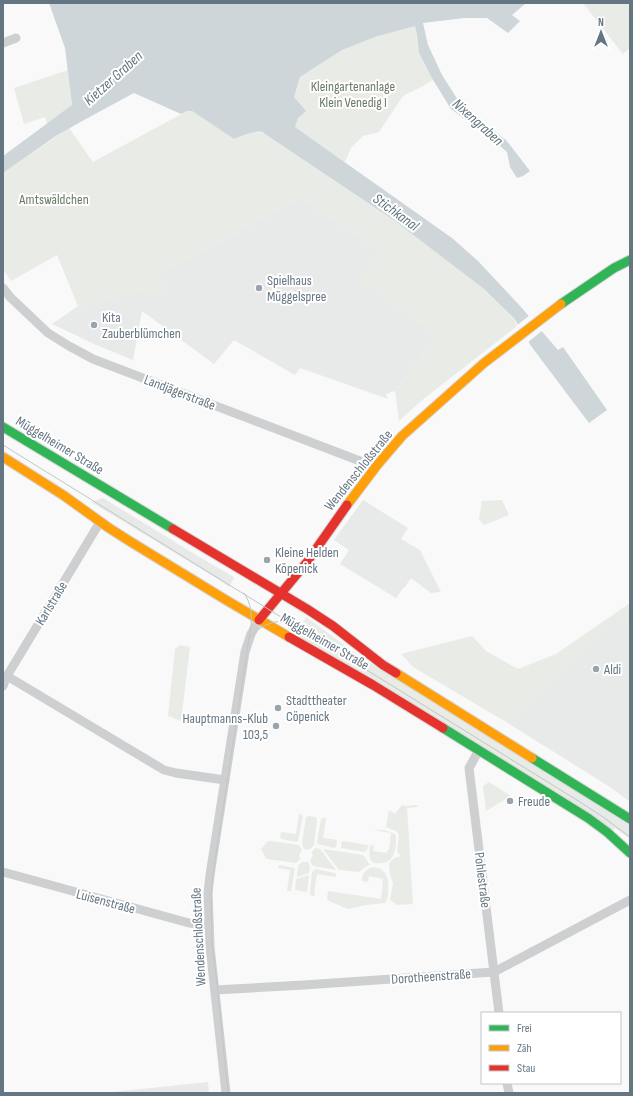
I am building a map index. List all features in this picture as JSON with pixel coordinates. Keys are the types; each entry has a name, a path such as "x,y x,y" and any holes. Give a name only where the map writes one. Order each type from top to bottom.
{"main road":[{"name":"Wendenschloßstraße","path":"259,620 294,578 363,481 391,448 420,420 484,364 530,327 609,272 630,260"},
{"name":"Müggelheimer Straße","path":"3,427 333,626 383,665 630,818"},
{"name":"Müggelheimer Straße","path":"3,457 63,495 100,522 220,597 366,681 588,818 607,832 630,853"}],"street":[{"path":"3,42 16,38"},
{"name":"Landjägerstraße","path":"3,288 6,300 48,333 93,359 360,461 373,471"},
{"name":"Karlstraße","path":"3,686 7,676 100,522"},
{"name":"Wendenschloßstraße","path":"226,1093 210,947 208,894 245,652 251,634 259,620"},
{"path":"7,676 164,770 225,780"},
{"name":"Pohlestraße","path":"479,750 469,768 499,1012"},
{"name":"Luisenstraße","path":"3,872 189,923 209,925"},
{"name":"Dorotheenstraße","path":"215,990 494,972 630,900"}],"shaded area":[{"name":"Spielhaus Müggelspree","path":"302,198 379,251 436,337 395,391 386,394 388,399 300,368 295,375 234,340 214,364 142,311 133,360 94,344 52,324 78,306 144,291 144,294 167,294 157,275"},
{"path":"103,498 232,576 234,578 229,587 91,502"},
{"path":"363,500 408,528 401,539 420,550 441,592 431,593 411,578 396,598 340,564 349,550 334,540"},
{"path":"616,615 630,628 630,802 610,787 506,722"},
{"path":"303,622 318,631 313,639 298,631"},
{"path":"574,790 630,826 630,839 615,828 612,831 568,800"},
{"path":"208,1082 209,1093 103,1093"}],"green space":[{"path":"583,3 630,3 630,48 623,54"},
{"name":"Kleingartenanlage Klein Venedig I","path":"415,26 419,53 433,80 403,96 379,132 363,136 351,148 345,162 295,127 298,118 299,103 294,97 300,77 342,50 375,37"},
{"path":"68,70 72,106 47,124 45,117 24,124 14,88"},
{"name":"Amtswäldchen","path":"187,111 192,111 234,139 255,132 268,136 395,221 484,289 514,318 517,326 421,401 399,421 395,391 436,337 359,280 379,251 302,198 158,275 167,294 163,297 144,295 144,292 78,306 57,255 11,281 3,269 3,173 69,128 93,162"},
{"path":"502,500 509,515 484,525 479,519 482,501"},
{"path":"630,603 630,628 616,616 506,722 413,667 401,654 472,636 486,651 518,669 556,654"},
{"path":"306,617 362,658 574,790 568,800 295,636 298,631 313,639 318,631 303,622"},
{"path":"180,645 190,647 181,721 168,716 175,649"},
{"path":"489,782 511,796 486,811 483,786"},
{"path":"402,805 417,805 418,807 407,808 413,904 396,905 390,900 393,883 389,864 394,858 401,856 397,852 399,835 396,831 386,827 389,810 395,814"},
{"path":"299,814 303,816 298,841 296,842 280,838 281,832 296,834"},
{"path":"306,817 316,817 317,819 314,845 309,850 304,849 302,843"},
{"path":"326,818 323,838 337,840 336,847 334,848 318,844 317,842 321,819"},
{"path":"374,830 391,832 396,835 395,848 392,858 387,862 376,863 371,861 370,845 374,846 373,851 387,853 387,850 389,850 391,833"},
{"path":"268,841 299,845 302,850 299,855 300,859 296,863 267,859 261,849"},
{"path":"342,841 368,845 367,850 364,852 341,848"},
{"path":"315,848 320,849 336,870 313,866 310,861 313,856 312,852"},
{"path":"323,849 363,855 370,865 359,872 339,870"},
{"path":"302,862 308,862 310,867 309,873 297,877 298,866"},
{"path":"279,865 295,868 291,891 287,891 290,870 278,868"},
{"path":"369,868 379,868 387,877 388,895 385,903 349,909 327,900 328,891 381,899 383,879 369,876 368,882 362,881 363,874"},
{"path":"316,869 334,873 336,874 336,877 317,874 315,895 313,896 310,894 312,872"},
{"path":"309,875 307,892 295,890 296,879"}],"water":[{"path":"49,3 526,3 512,15 520,21 508,33 487,18 464,18 423,23 428,45 442,75 456,97 463,107 506,140 530,171 523,176 517,178 510,167 507,152 451,109 433,80 419,53 415,26 375,37 342,50 300,77 294,97 306,111 298,118 295,127 452,238 478,261 521,307 558,350 563,347 607,410 589,423 531,346 514,318 484,289 395,221 262,132 251,133 234,139 192,111 187,111 181,114 134,93 56,136 3,173 3,156 72,105 65,48"}],"pier":[{"path":"530,315 543,330 527,343 516,326"}],"tram line":[{"path":"3,445 580,802 630,837"},
{"path":"228,1093 212,946 211,894 251,626 250,609 244,593"},
{"path":"249,639 261,627 272,623 289,621"}],"traffic: fast":[{"path":"561,304 614,268 630,260"},
{"path":"3,427 173,529"},
{"path":"443,728 588,818 607,832 630,853"},
{"path":"532,758 630,819"}],"traffic: slow":[{"path":"347,505 378,464 402,436 484,363 561,304"},
{"path":"3,457 63,495 131,542 289,637"},
{"path":"396,673 532,758"}],"traffic: jam":[{"path":"259,620 307,562 347,505"},
{"path":"173,529 307,609 333,626 383,665 396,673"},
{"path":"289,637 373,685 443,728"}],"place":[{"name":"Spielhaus Müggelspree","path":"259,288"},
{"name":"Kita Zauberblümchen","path":"94,325"},
{"name":"Kleine Helden Köpenick","path":"267,560"},
{"name":"Aldi","path":"596,669"},
{"name":"Stadttheater Cöpenick","path":"278,708"},
{"name":"Hauptmanns-Klub 103,5","path":"276,726"},
{"name":"Freude","path":"510,801"}],"water label":[{"name":"Kietzer Graben","path":"113,78"},
{"name":"Nixengraben","path":"478,122"},
{"name":"Stichkanal","path":"396,212"}]}
